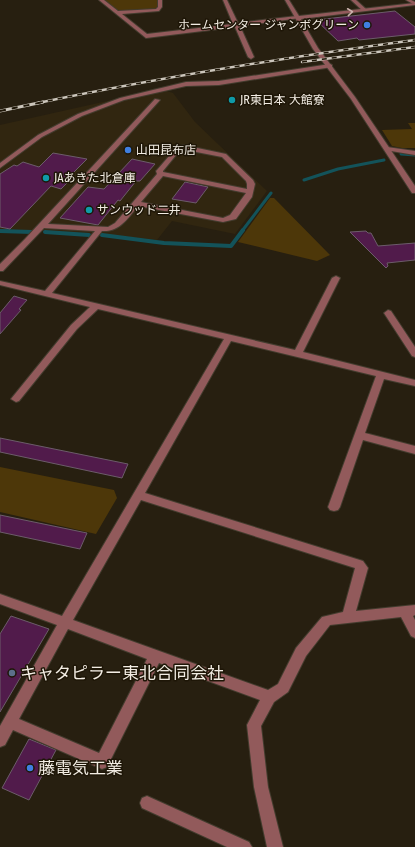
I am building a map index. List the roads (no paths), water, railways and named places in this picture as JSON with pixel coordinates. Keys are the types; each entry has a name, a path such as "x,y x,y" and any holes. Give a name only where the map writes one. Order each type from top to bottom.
{"street":[{"path":"101,0 146,36 236,24 414,4"},
{"path":"118,13 157,10 160,7 160,0"},
{"path":"225,0 251,57"},
{"path":"288,0 316,49 330,66 415,191"},
{"path":"353,0 365,10"},
{"path":"408,0 414,4"},
{"path":"0,166 40,136 80,115 122,99 186,84 219,83 330,66"},
{"path":"0,269 42,226 157,100"},
{"path":"42,226 109,229 118,225 136,203 160,174 159,171 178,148 183,147 224,155 249,180 251,184 250,192 246,200 233,217 223,220 136,203"},
{"path":"387,149 415,153"},
{"path":"160,174 250,192"},
{"path":"47,294 100,229"},
{"path":"298,354 336,278"},
{"path":"0,283 415,383"},
{"path":"16,399 74,327 96,306"},
{"path":"388,313 415,354"},
{"path":"0,740 64,622 229,337"},
{"path":"334,507 381,375"},
{"path":"360,435 415,450"},
{"path":"137,495 359,564 362,568 348,617"},
{"path":"0,599 269,696"},
{"path":"274,847 261,788 254,726 269,696 283,688 301,652 326,621 348,617 409,611 415,632"},
{"path":"10,722 102,762 156,655"},
{"path":"147,803 244,847"}],"waterway":[{"path":"401,154 415,155"},
{"path":"304,180 338,169 384,160"},
{"path":"242,231 271,193"},
{"path":"102,235 164,243 231,246 243,230"},
{"path":"10,231 0,231 32,232"},
{"path":"45,232 89,235"}],"railway":[{"path":"41,102 226,68 415,40"},
{"path":"302,62 415,47"},
{"path":"0,111 41,102"}],"place":[{"name":"ホームセンター ジャンボグリーン","path":"367,25"},
{"name":"JR東日本 大館寮","path":"232,100"},
{"name":"山田昆布店","path":"128,150"},
{"name":"JAあきた北倉庫","path":"46,178"},
{"name":"サンウッド二井","path":"89,210"},
{"name":"キャタピラー東北合同会社","path":"12,673"},
{"name":"藤電気工業","path":"30,768"}]}
